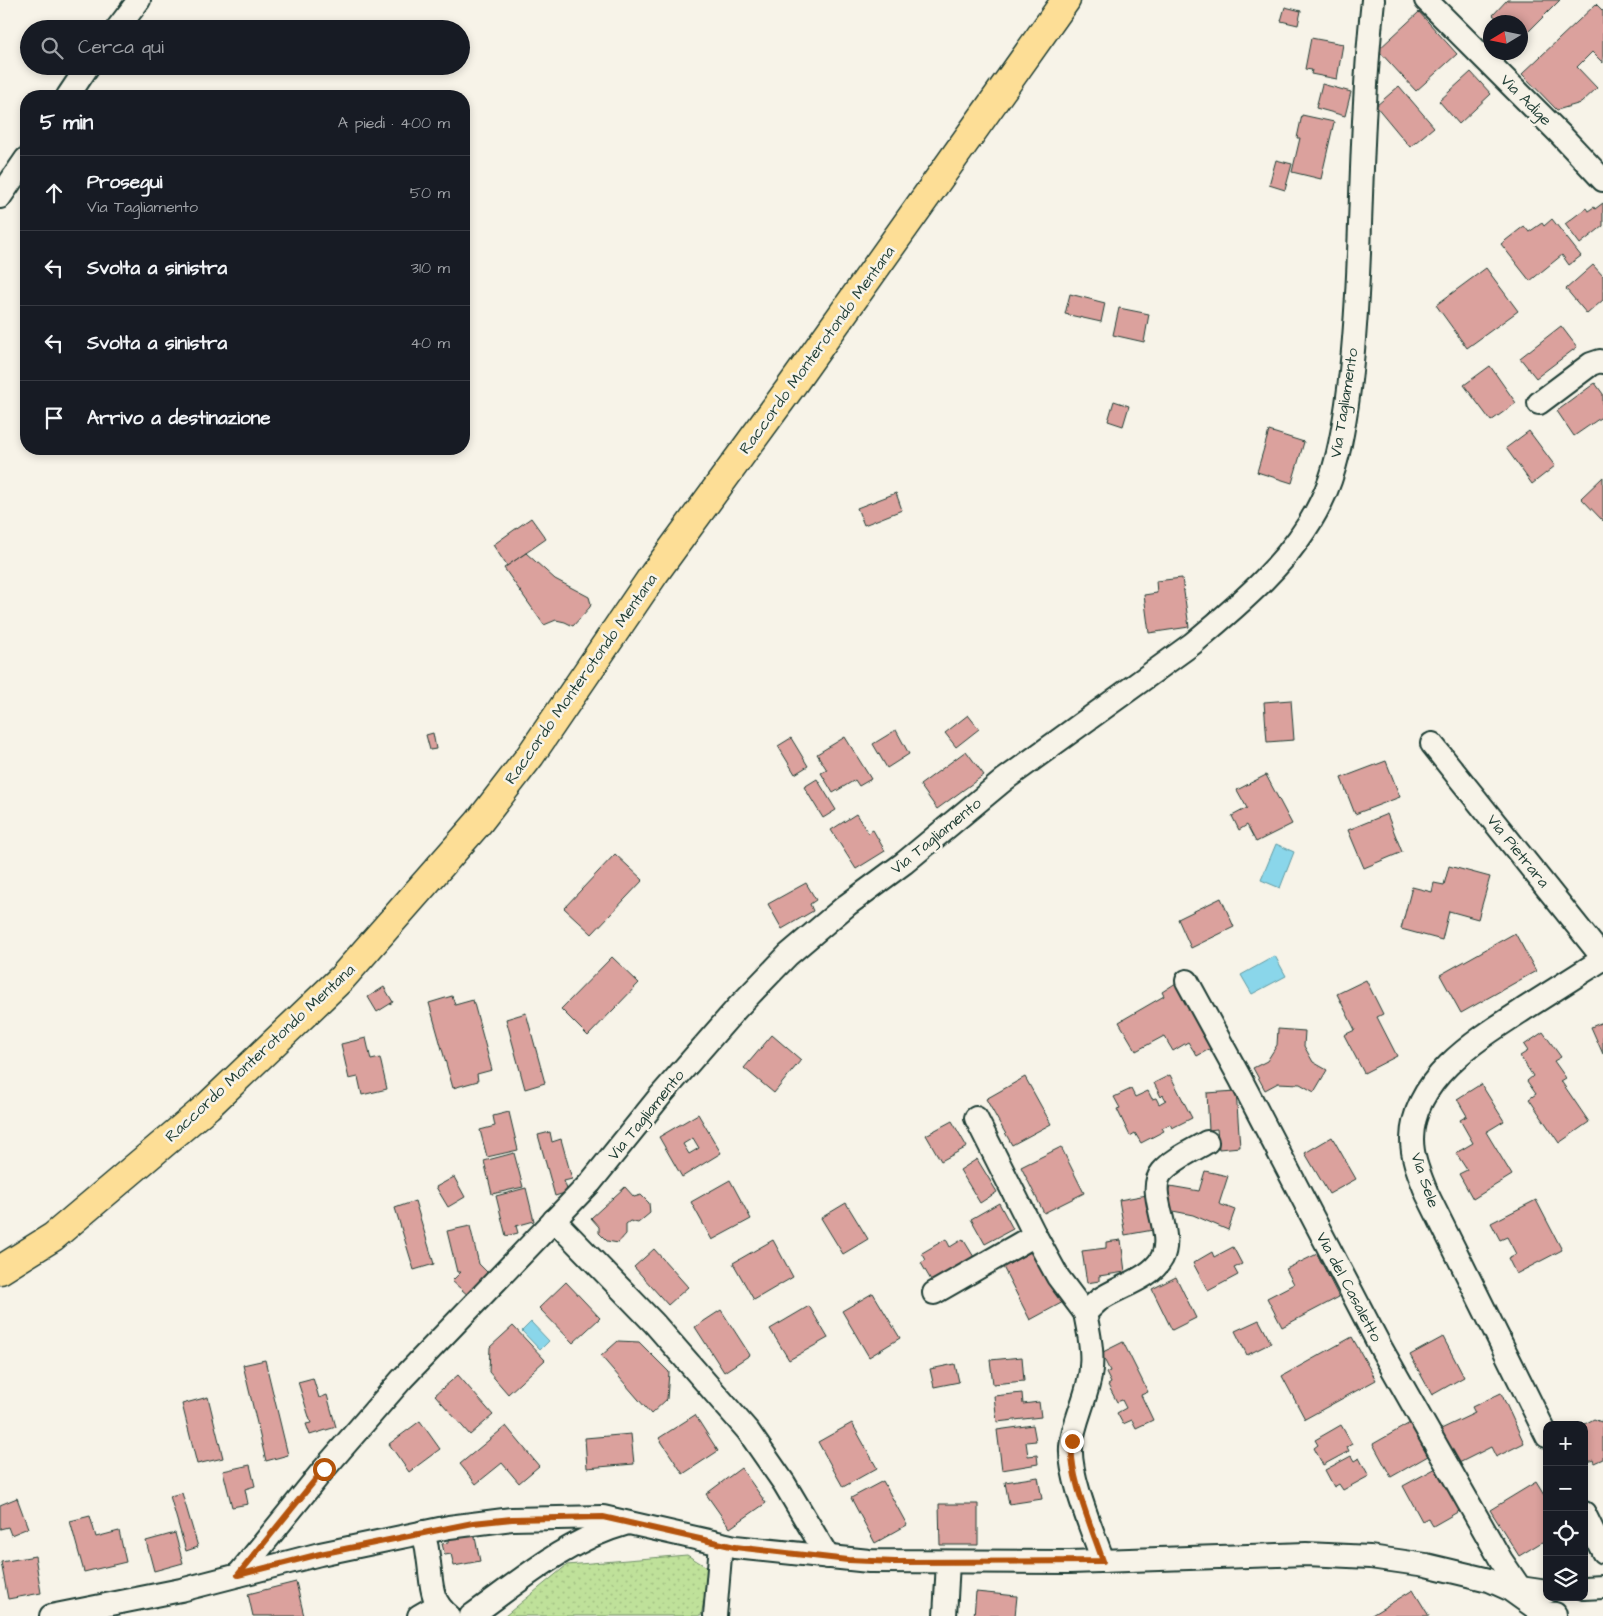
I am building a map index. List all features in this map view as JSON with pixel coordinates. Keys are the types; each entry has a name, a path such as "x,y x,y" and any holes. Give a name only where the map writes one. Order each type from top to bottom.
{"main road":[{"name":"Raccordo Monterotondo Mentana","path":"0,1270 53,1237 208,1106 337,983 374,944 479,822 534,750 654,574 790,388 1066,0"}],"street":[{"path":"124,20 140,0"},
{"name":"Via Tagliamento","path":"238,1575 402,1379 590,1183 661,1095 736,1008 788,955 847,905 904,863 1004,780 1192,644 1266,577 1308,525 1321,503 1334,468 1340,444 1348,391 1356,318 1365,106 1374,0"},
{"name":"Via Adige","path":"1426,0 1553,127 1603,180"},
{"path":"72,90 82,75"},
{"path":"0,197 20,168"},
{"path":"1539,403 1591,364 1603,362"},
{"name":"Via Pietrara","path":"1432,744 1603,958"},
{"name":"Via Sele","path":"1543,1428 1427,1194 1415,1160 1413,1131 1417,1114 1427,1092 1434,1081 1454,1060 1481,1038 1603,958"},
{"name":"Via del Casaletto","path":"1187,981 1240,1078 1386,1358 1501,1560 1530,1616"},
{"path":"976,1118 1058,1277 1085,1313 1091,1344 1091,1369 1073,1434 1072,1459 1077,1484 1103,1561"},
{"path":"1085,1313 1099,1300 1146,1274 1162,1259 1166,1238 1157,1194 1158,1179 1168,1166 1207,1142"},
{"path":"554,1220 654,1323 748,1431 784,1483 828,1557"},
{"path":"934,1293 1036,1236"},
{"path":"51,1616 181,1590 320,1554 473,1523 512,1519 603,1517 735,1547 828,1557 895,1562 948,1562 1103,1561 1306,1554 1348,1555 1426,1565 1514,1588 1543,1592"},
{"path":"1588,1522 1603,1552"},
{"path":"471,1616 566,1548 590,1536 628,1523"},
{"path":"423,1532 428,1552 435,1612"},
{"path":"715,1616 720,1544"},
{"path":"945,1616 948,1562"},
{"path":"1588,1588 1603,1587"},
{"path":"1514,1588 1537,1609 1545,1612 1557,1609"}],"green space":[{"path":"687,1555 710,1569 701,1616 505,1616 567,1565"}],"water":[{"path":"1276,844 1294,852 1280,888 1261,880"},
{"path":"1275,956 1286,976 1252,994 1241,975"},
{"path":"531,1322 549,1341 540,1350 522,1331"}],"building":[{"path":"1507,0 1560,0 1528,32 1528,15 1493,15"},
{"path":"1596,4 1603,11 1603,63 1592,52 1577,67 1597,88 1581,103 1557,110 1522,74"},
{"path":"1285,7 1301,11 1298,25 1281,21"},
{"path":"1419,12 1457,54 1416,91 1378,50"},
{"path":"1311,38 1343,44 1337,79 1311,74 1312,70 1305,69"},
{"path":"1471,72 1491,94 1459,124 1439,101"},
{"path":"1322,84 1351,92 1345,116 1316,108"},
{"path":"1399,86 1434,127 1410,147 1376,106"},
{"path":"1302,115 1334,122 1321,179 1292,172 1300,138 1297,138"},
{"path":"1276,160 1292,164 1285,190 1269,185"},
{"path":"1603,203 1603,226 1580,244 1565,224 1586,208 1588,211 1594,207 1595,209"},
{"path":"1552,219 1581,256 1569,265 1562,255 1530,281 1501,244 1524,226 1529,232 1542,223 1544,226"},
{"path":"1593,265 1603,276 1603,300 1587,314 1566,289"},
{"path":"1486,268 1518,311 1467,348 1436,305"},
{"path":"1070,294 1105,303 1101,322 1065,314"},
{"path":"1119,308 1149,314 1144,342 1113,335"},
{"path":"1561,326 1577,347 1536,378 1520,358"},
{"path":"1490,366 1516,403 1491,421 1464,385"},
{"path":"1595,383 1603,394 1603,416 1574,436 1557,411"},
{"path":"1114,401 1129,406 1123,426 1108,421"},
{"path":"1269,431 1304,442 1292,483 1257,472"},
{"path":"1529,431 1555,466 1532,484 1506,448"},
{"path":"1603,477 1603,521 1581,498"},
{"path":"896,493 902,510 864,525 857,508"},
{"path":"531,518 546,539 507,566 493,545"},
{"path":"526,553 555,579 589,597 590,607 573,626 556,620 544,625 504,568"},
{"path":"1182,578 1189,627 1149,633 1144,595 1157,593 1156,581"},
{"path":"1291,700 1294,740 1267,742 1264,702"},
{"path":"968,715 979,729 956,747 945,733"},
{"path":"896,730 909,754 887,768 873,744"},
{"path":"433,733 436,749 430,750 426,735"},
{"path":"845,737 871,779 859,786 855,780 833,793 821,773 827,770 817,754"},
{"path":"791,738 808,766 795,774 778,746"},
{"path":"966,751 984,775 937,809 920,785"},
{"path":"1386,761 1400,797 1355,814 1341,778"},
{"path":"1266,775 1292,824 1256,842 1247,825 1239,830 1232,816 1247,808 1237,790"},
{"path":"817,779 836,810 823,818 804,787"},
{"path":"856,814 868,833 873,830 885,851 856,869 831,830"},
{"path":"1387,814 1402,852 1364,868 1348,830"},
{"path":"615,854 643,880 592,934 564,908"},
{"path":"1449,866 1490,877 1478,919 1449,911 1442,940 1401,929 1412,887 1432,892 1434,883 1444,885"},
{"path":"806,883 816,900 810,904 813,911 782,929 768,904"},
{"path":"1221,898 1234,927 1191,948 1178,919"},
{"path":"1515,933 1536,971 1461,1013 1440,975"},
{"path":"612,957 639,983 588,1036 561,1009"},
{"path":"1366,980 1383,1014 1377,1017 1397,1056 1364,1073 1344,1035 1355,1030 1337,994"},
{"path":"1176,983 1213,1047 1197,1056 1188,1042 1173,1051 1164,1036 1136,1051 1119,1022 1164,996 1162,992"},
{"path":"384,987 393,1002 377,1012 368,997"},
{"path":"452,996 455,1005 473,1000 492,1070 477,1074 478,1081 453,1088 429,1003"},
{"path":"526,1013 545,1083 525,1089 506,1019"},
{"path":"1603,1022 1603,1054 1591,1027"},
{"path":"1278,1029 1305,1031 1304,1046 1313,1062 1327,1070 1314,1092 1300,1084 1278,1083 1265,1090 1253,1068 1267,1061 1277,1045"},
{"path":"1543,1032 1561,1057 1554,1061 1566,1078 1561,1081 1589,1122 1559,1143 1529,1099 1536,1094 1527,1081 1533,1076 1520,1056 1528,1051 1524,1045"},
{"path":"772,1035 801,1060 774,1093 744,1068"},
{"path":"366,1038 371,1060 380,1058 387,1089 362,1095 358,1077 349,1079 341,1044"},
{"path":"1170,1075 1192,1118 1172,1128 1170,1124 1162,1128 1164,1131 1141,1143 1135,1133 1130,1136 1117,1109 1120,1108 1114,1097 1131,1089 1135,1097 1148,1091 1152,1099 1156,1098 1159,1104 1166,1100 1163,1095 1161,1097 1154,1083"},
{"path":"1025,1077 1051,1124 1012,1145 986,1099"},
{"path":"1481,1084 1504,1121 1486,1132 1512,1175 1473,1199 1459,1174 1467,1170 1456,1153 1473,1143 1460,1120 1467,1116 1457,1099"},
{"path":"1236,1091 1240,1147 1219,1149 1217,1129 1209,1130 1207,1093"},
{"path":"509,1112 518,1150 487,1157 480,1130 495,1126 493,1116"},
{"path":"698,1114 721,1153 682,1177 659,1137","holes":["693,1138 699,1148 689,1154 683,1144"]},
{"path":"952,1121 967,1147 941,1161 926,1135"},
{"path":"550,1132 552,1142 561,1139 572,1179 564,1181 568,1192 555,1196 538,1135"},
{"path":"1332,1137 1356,1179 1329,1194 1305,1153"},
{"path":"1061,1147 1084,1193 1044,1213 1021,1167"},
{"path":"514,1153 523,1187 492,1194 484,1161"},
{"path":"977,1159 997,1192 980,1203 960,1170"},
{"path":"1205,1171 1228,1176 1219,1204 1235,1210 1228,1230 1193,1215 1163,1209 1170,1186 1199,1191"},
{"path":"454,1177 465,1197 448,1207 436,1187"},
{"path":"730,1180 751,1219 712,1240 691,1202"},
{"path":"625,1187 634,1197 641,1195 649,1203 650,1213 638,1223 630,1221 626,1224 626,1234 618,1243 607,1241 599,1233 599,1227 591,1218"},
{"path":"526,1188 534,1221 516,1226 518,1233 506,1236 496,1196"},
{"path":"1147,1195 1153,1230 1125,1235 1119,1200"},
{"path":"1536,1200 1562,1250 1516,1274 1508,1258 1516,1254 1507,1237 1500,1240 1491,1223"},
{"path":"415,1201 434,1264 414,1270 395,1208"},
{"path":"846,1203 868,1239 843,1254 821,1218"},
{"path":"999,1203 1013,1229 985,1244 971,1219"},
{"path":"470,1226 479,1264 490,1275 470,1297 452,1281 461,1272 457,1272 447,1231"},
{"path":"946,1239 950,1247 963,1239 977,1262 935,1287 921,1263 926,1260 922,1253"},
{"path":"773,1240 793,1277 754,1300 733,1263"},
{"path":"1121,1240 1125,1272 1099,1276 1099,1281 1087,1283 1082,1251 1106,1248 1106,1242"},
{"path":"1233,1247 1242,1264 1234,1268 1238,1275 1208,1291 1193,1263 1212,1252 1214,1257"},
{"path":"654,1249 688,1287 668,1305 634,1267"},
{"path":"1033,1251 1065,1301 1030,1320 1003,1267"},
{"path":"1317,1254 1339,1297 1282,1327 1267,1298 1294,1284 1286,1269"},
{"path":"1176,1277 1196,1318 1172,1330 1152,1289"},
{"path":"566,1282 600,1318 573,1343 539,1308"},
{"path":"873,1293 900,1338 869,1357 842,1311"},
{"path":"809,1306 828,1338 789,1360 770,1329"},
{"path":"721,1310 750,1355 724,1372 695,1327"},
{"path":"1259,1320 1271,1343 1247,1355 1235,1331"},
{"path":"513,1326 545,1360 508,1394 489,1372 490,1347"},
{"path":"1352,1337 1376,1380 1305,1419 1282,1376"},
{"path":"1443,1337 1464,1377 1432,1395 1410,1355"},
{"path":"618,1341 639,1342 669,1372 667,1399 651,1414 601,1356"},
{"path":"1123,1342 1148,1392 1141,1395 1153,1420 1136,1428 1132,1420 1123,1424 1117,1413 1126,1408 1122,1400 1117,1402 1108,1385 1111,1383 1106,1373 1110,1371 1101,1353"},
{"path":"1022,1357 1024,1381 993,1384 990,1360"},
{"path":"265,1360 288,1455 266,1461 243,1365"},
{"path":"955,1364 959,1382 934,1387 930,1369"},
{"path":"458,1375 493,1415 470,1435 435,1395"},
{"path":"313,1378 319,1398 327,1395 336,1427 310,1435 306,1424 311,1423 298,1382"},
{"path":"1022,1393 1023,1404 1039,1402 1041,1417 997,1422 994,1396"},
{"path":"1501,1393 1524,1443 1496,1457 1491,1447 1455,1465 1439,1430 1475,1413 1472,1407"},
{"path":"208,1397 223,1458 197,1464 182,1404"},
{"path":"695,1415 718,1451 683,1474 659,1438"},
{"path":"1603,1418 1603,1459 1594,1463 1593,1460 1588,1462 1588,1422 1594,1419 1601,1422"},
{"path":"420,1421 440,1449 409,1472 389,1444"},
{"path":"852,1423 877,1468 843,1487 818,1442"},
{"path":"1410,1423 1428,1456 1391,1477 1373,1444"},
{"path":"1033,1425 1036,1441 1026,1442 1028,1456 1037,1455 1038,1464 1002,1470 997,1430"},
{"path":"1341,1425 1352,1444 1347,1447 1349,1451 1323,1465 1314,1448 1318,1445 1315,1440"},
{"path":"506,1426 539,1466 519,1483 502,1463 476,1484 460,1464"},
{"path":"631,1434 634,1464 587,1468 585,1438"},
{"path":"1351,1456 1354,1461 1359,1458 1369,1476 1343,1490 1339,1484 1334,1487 1325,1470"},
{"path":"250,1465 255,1486 245,1489 248,1504 232,1507 223,1471"},
{"path":"1440,1466 1463,1509 1433,1526 1428,1518 1422,1521 1403,1486"},
{"path":"741,1468 766,1503 730,1528 706,1494"},
{"path":"1038,1477 1042,1499 1009,1504 1005,1482"},
{"path":"883,1481 907,1525 875,1543 851,1498"},
{"path":"1536,1482 1543,1493 1543,1541 1519,1556 1490,1510"},
{"path":"182,1493 198,1547 186,1551 170,1496"},
{"path":"17,1498 28,1528 11,1535 8,1527 0,1529 0,1505"},
{"path":"939,1504 978,1504 978,1545 940,1545"},
{"path":"90,1516 96,1537 119,1531 126,1562 84,1572 70,1521"},
{"path":"175,1533 183,1563 154,1571 146,1541"},
{"path":"474,1533 480,1561 454,1566 451,1554 445,1555 442,1544 448,1543 448,1539"},
{"path":"35,1556 41,1593 8,1599 1,1562"},
{"path":"296,1582 304,1616 253,1616 248,1594"},
{"path":"1413,1590 1429,1616 1370,1616"},
{"path":"976,1592 1017,1596 1015,1616 974,1616"}],"route":[{"path":"324,1469 238,1575 320,1554 473,1523 512,1519 603,1517 735,1547 848,1560 895,1562 1103,1561 1077,1484 1072,1459 1072,1441"}]}
